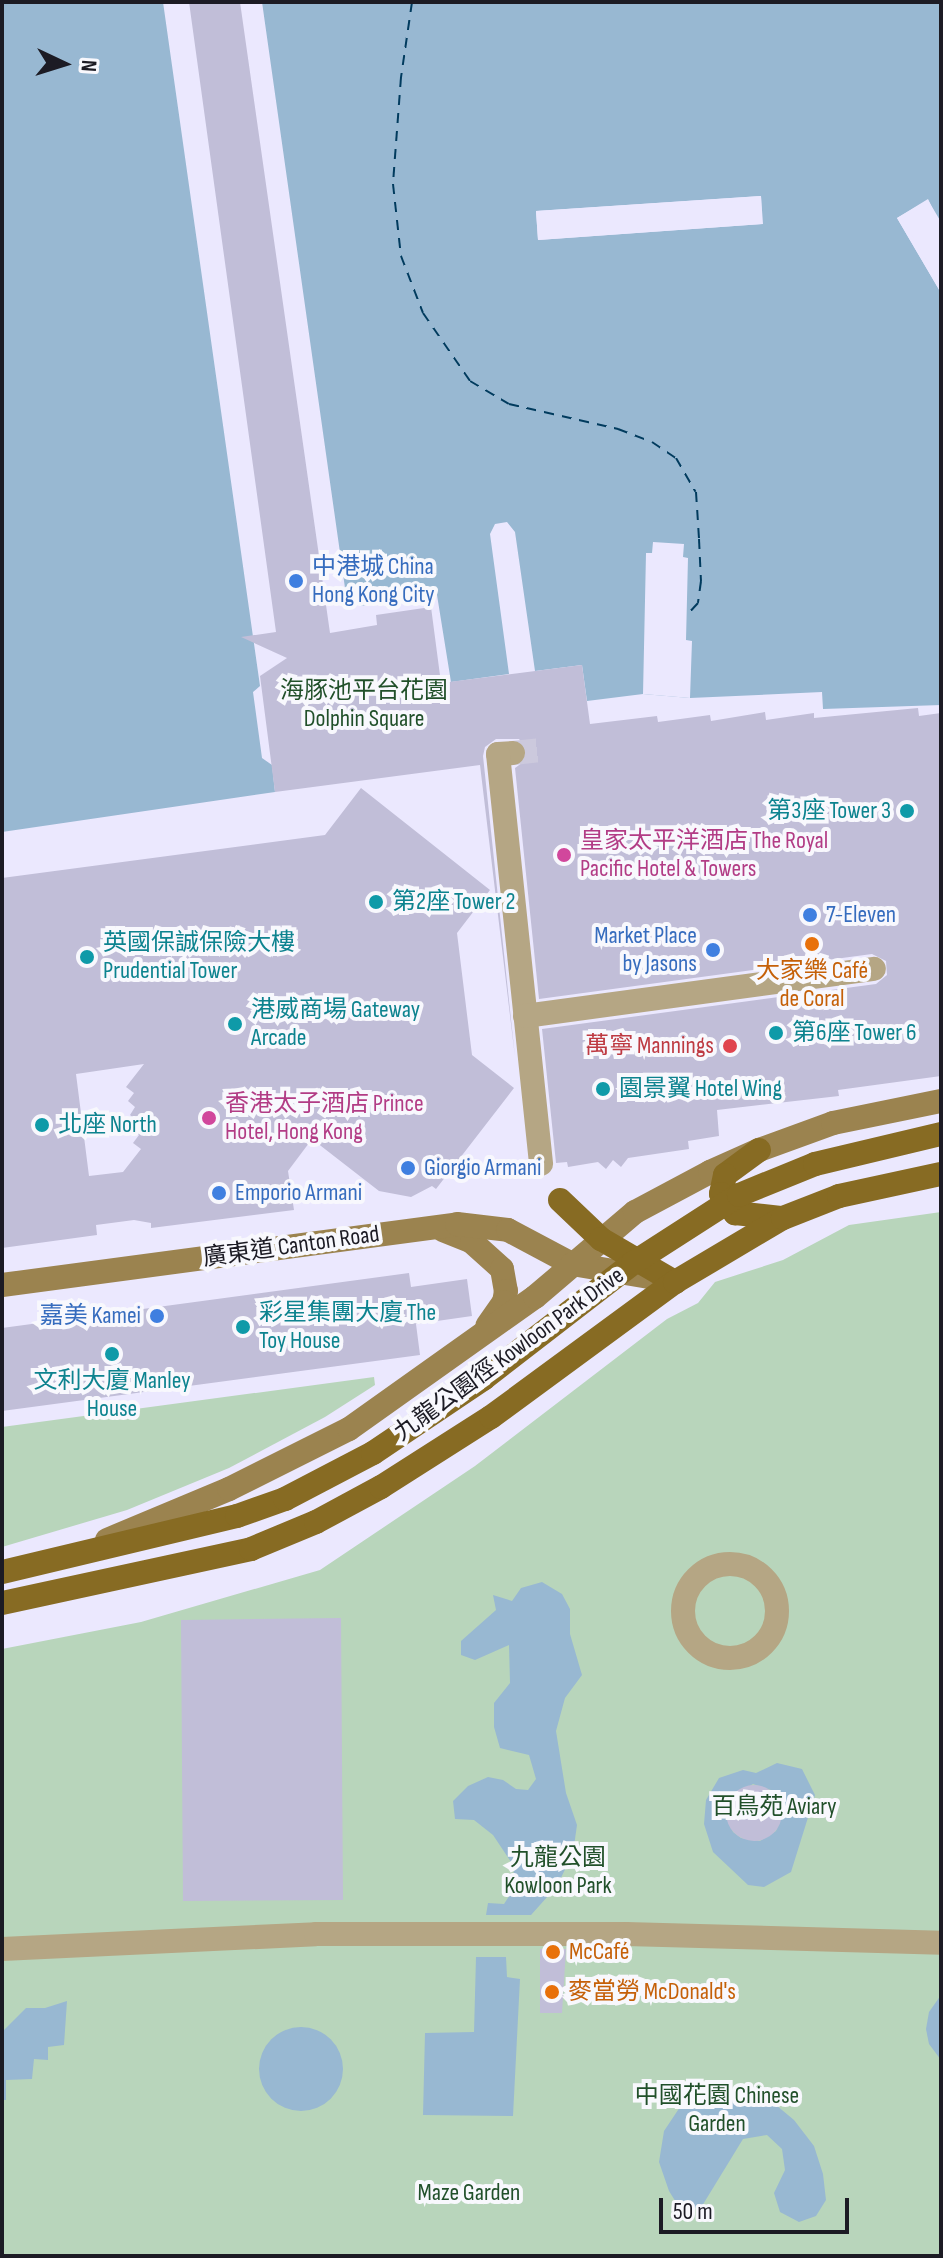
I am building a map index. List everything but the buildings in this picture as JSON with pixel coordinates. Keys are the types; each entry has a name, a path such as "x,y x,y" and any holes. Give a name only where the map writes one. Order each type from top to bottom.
{"main road":[{"path":"478,1337 535,1297 635,1212 759,1150 833,1123 941,1101"},
{"name":"九龍公園徑 Kowloon Park Drive","path":"2,1572 237,1516 316,1486 373,1453 483,1379 633,1263 739,1195 815,1164 941,1134"},
{"path":"759,1150 725,1175 721,1194 735,1213 783,1218"},
{"path":"560,1200 601,1239 675,1282 783,1218 839,1196 941,1174"},
{"name":"廣東道 Canton Road","path":"2,1285 470,1224 508,1230 572,1264 675,1282"},
{"path":"431,1228 472,1242 502,1269 506,1291 504,1302 478,1337"},
{"name":"九龍公園徑 Kowloon Park Drive","path":"2,1603 251,1549 316,1522 381,1487 491,1417 675,1282"},
{"name":"九龍公園徑 Kowloon Park Drive","path":"68,1556 229,1489 349,1429 478,1337"}],"street":[{"path":"513,753 498,754 541,1164"},
{"path":"525,1016 874,969"},
{"path":"2,1949 316,1934 626,1934 941,1943"}],"green space":[{"name":"九龍公園 Kowloon Park","path":"941,1212 941,2256 2,2256 2,1649 141,1622 320,1570 475,1466 667,1319 698,1303 715,1282 783,1260 849,1225"},
{"path":"374,1377 375,1385 325,1417 229,1468 127,1510 2,1547 2,1427"}],"water":[{"path":"2,2 163,2 260,686 253,692 262,758 272,765 275,792 2,832"},
{"path":"262,2 941,2 941,222 928,200 897,218 941,293 941,705 823,709 822,692 690,698 643,694 587,701 582,665 535,671 515,532 507,522 495,524 490,534 509,674 451,682 437,595 360,606 346,595","holes":["761,196 762,224 538,240 536,211"]},
{"path":"542,1582 562,1594 570,1609 570,1634 582,1675 565,1698 556,1731 566,1793 577,1825 573,1853 557,1886 531,1915 486,1915 488,1903 504,1904 515,1887 513,1865 493,1835 474,1820 455,1819 453,1801 468,1786 488,1777 503,1780 516,1789 528,1790 536,1779 529,1755 500,1748 494,1727 494,1703 510,1683 509,1645 475,1660 461,1655 461,1641 496,1610 493,1595 512,1601 521,1588"},
{"path":"777,1763 802,1769 815,1795 791,1872 764,1887 748,1885 713,1852 704,1824 706,1800 719,1778 743,1770 756,1773","holes":["753,1784 771,1790 782,1813 776,1831 760,1841 741,1838 733,1832 726,1815 731,1797"]},
{"path":"476,1957 506,1957 507,1977 520,1979 513,2116 423,2115 425,2033 474,2032"},
{"path":"941,1995 941,2060 929,2044 926,2029 929,2012"},
{"path":"67,2001 64,2045 48,2047 48,2060 34,2059 32,2079 6,2080 6,2100 2,2100 2,2032 26,2008 45,2008"},
{"path":"301,2027 317,2030 331,2039 340,2053 343,2069 340,2085 331,2099 317,2108 301,2111 285,2108 271,2099 262,2085 259,2069 262,2053 271,2039 285,2030"},
{"path":"742,2092 770,2100 794,2120 814,2146 823,2174 826,2200 816,2216 799,2222 780,2212 774,2193 785,2170 782,2149 767,2135 743,2139 702,2206 682,2212 669,2191 659,2162 664,2131 682,2104 711,2095"}],"pier":[{"path":"761,196 763,224 538,240 536,211","holes":["757,200 759,220 541,236 540,215"]},
{"path":"928,199 941,226 926,205 902,219 941,285 941,293 897,218"},
{"path":"653,542 684,544 683,557 688,558 686,640 692,641 690,698 643,694 646,553 652,553"}],"ferry route":[{"path":"412,2 401,77 393,184 401,256 423,313 470,381 509,404 618,429 652,442 676,458 696,492 701,581 698,603 687,615"}],"tunnel":[{"path":"513,753 540,750"}],"place":[{"name":"中港城 China Hong Kong City","path":"296,581"},
{"name":"第3座 Tower 3","path":"907,811"},
{"name":"皇家太平洋酒店 The Royal Pacific Hotel & Towers","path":"564,855"},
{"name":"第2座 Tower 2","path":"376,902"},
{"name":"7-Eleven","path":"810,915"},
{"name":"大家樂 Café de Coral","path":"812,944"},
{"name":"Market Place by Jasons","path":"713,950"},
{"name":"英國保誠保險大樓 Prudential Tower","path":"87,957"},
{"name":"港威商場 Gateway Arcade","path":"235,1024"},
{"name":"第6座 Tower 6","path":"776,1033"},
{"name":"萬寧 Mannings","path":"730,1046"},
{"name":"園景翼 Hotel Wing","path":"603,1089"},
{"name":"香港太子酒店 Prince Hotel, Hong Kong","path":"209,1118"},
{"name":"北座 North","path":"42,1125"},
{"name":"Giorgio Armani","path":"408,1168"},
{"name":"Emporio Armani","path":"219,1193"},
{"name":"嘉美 Kamei","path":"157,1316"},
{"name":"彩星集團大廈 The Toy House","path":"243,1327"},
{"name":"文利大廈 Manley House","path":"112,1354"},
{"name":"McCafé","path":"553,1952"},
{"name":"麥當勞 McDonald's","path":"552,1992"}],"park label":[{"name":"海豚池平台花園 Dolphin Square","path":"364,705"},
{"name":"百鳥苑 Aviary","path":"774,1807"},
{"name":"中國花園 Chinese Garden","path":"717,2110"},
{"name":"Maze Garden","path":"469,2193"}]}
